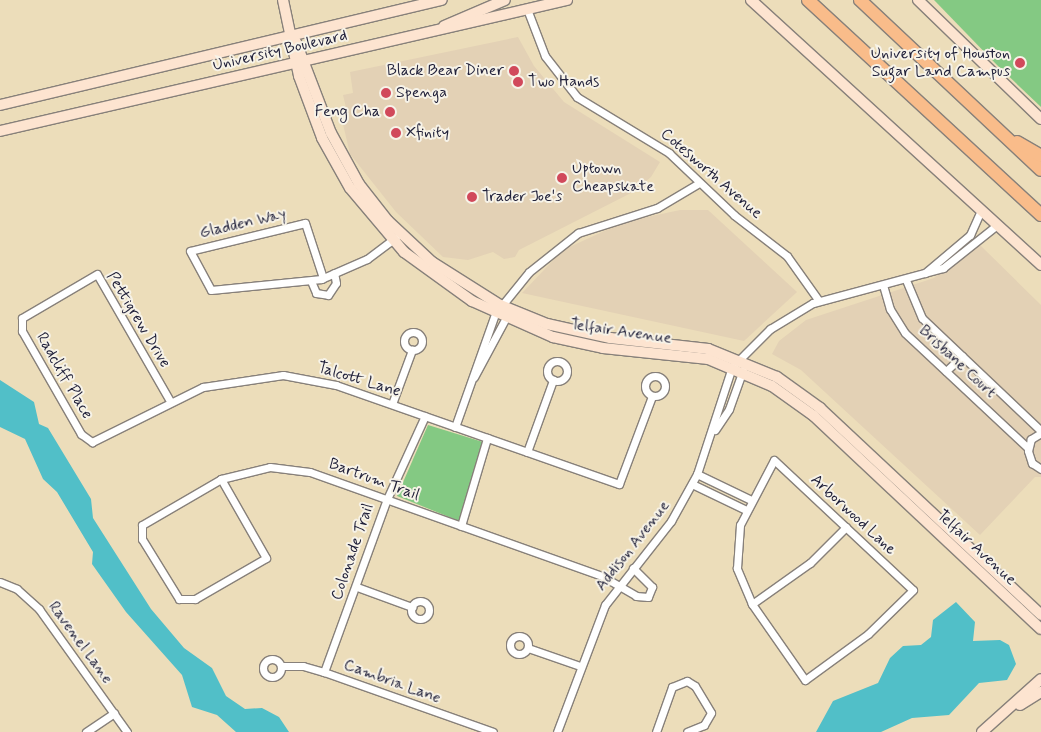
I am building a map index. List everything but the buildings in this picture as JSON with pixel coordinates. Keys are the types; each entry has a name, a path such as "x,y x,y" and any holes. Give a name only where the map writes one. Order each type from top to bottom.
{"highway":[{"path":"808,0 1041,215"},
{"path":"860,0 1041,170"},
{"path":"1006,137 1041,156"}],"street":[{"name":"Telfair Avenue","path":"283,0 302,61 323,115 342,156 396,236 498,310 508,315 585,345 708,359 738,369 772,386 814,416 1041,629"},
{"name":"University Boulevard","path":"0,106 442,0"},
{"path":"437,30 459,16 505,0"},
{"name":"University Boulevard","path":"0,131 437,30 526,4 567,0"},
{"path":"918,0 1041,118"},
{"path":"754,1 1041,265"},
{"name":"Cotesworth Avenue","path":"526,4 545,56 577,97 661,148 699,183 786,256 819,301"},
{"path":"455,427 498,310 541,260 578,234 656,208 699,183"},
{"path":"922,275 970,235 981,210"},
{"name":"Gladden Way","path":"312,282 211,290 190,251 305,223 323,278"},
{"path":"738,369 743,360 770,329 819,301 906,280 953,262 997,225"},
{"path":"334,273 336,283 328,294 316,293 312,282 367,259 396,236"},
{"name":"Pettigrew Drive","path":"22,318 97,274 170,401"},
{"name":"Brisbane Court","path":"906,280 913,307 1041,432 1028,448"},
{"name":"Brisbane Court","path":"883,285 896,320 946,371 1028,448 1032,463 1041,469"},
{"name":"Telfair Avenue","path":"508,315 585,334 682,344 743,360 777,377 820,408 1041,615"},
{"path":"472,379 486,362 508,315"},
{"name":"Radcliff Place","path":"22,318 22,331 81,434 92,442"},
{"path":"392,404 412,350"},
{"path":"946,371 962,356"},
{"name":"Addison Avenue","path":"557,732 580,666 605,605 619,584 671,521 692,484 738,369"},
{"name":"Addison Avenue","path":"712,434 729,409 738,369"},
{"name":"Talcott Lane","path":"92,442 170,401 232,379 284,375 336,385 619,484 652,396"},
{"path":"527,452 553,380"},
{"name":"Colonade Trail","path":"324,672 357,587 387,499 425,416"},
{"path":"461,526 487,438"},
{"name":"Arborwood Lane","path":"752,500 774,460 913,590 868,634 805,680 752,604"},
{"name":"Bartrum Trail","path":"221,479 266,558 184,601 174,596 141,529 147,520 221,479 255,468 283,467 387,499 619,584 636,596 648,597 652,587 633,568"},
{"path":"697,474 752,500 746,510 736,554 740,581 752,604 810,563 846,527"},
{"path":"692,484 746,510"},
{"name":"Ravenel Lane","path":"0,582 17,589 40,609 127,732"},
{"path":"357,587 412,607"},
{"path":"528,648 580,666"},
{"name":"Cambria Lane","path":"281,666 303,666 324,672 492,732"},
{"path":"982,732 1041,679"},
{"path":"656,732 670,690 679,682 695,686 709,705 709,718 688,732"},
{"path":"1006,712 1041,692"},
{"path":"86,732 114,713"}],"shaded area":[{"path":"518,37 534,66 564,102 660,162 651,177 633,192 519,250 515,257 504,259 493,252 468,260 443,257 396,212 350,154 342,120 348,116 343,95 353,93 350,72"},
{"path":"680,210 708,210 797,292 744,341 522,293 563,250 624,222"},
{"path":"979,244 1041,305 1041,477 1035,477 980,535 801,370 772,354 779,341 806,320 934,278"}],"green space":[{"name":"University of Houston Sugar Land Campus","path":"934,0 1041,0 1041,107 997,65"},
{"path":"428,425 483,442 459,521 397,496"}],"water":[{"path":"0,380 34,402 39,424 48,428 91,499 93,518 151,609 184,648 212,668 226,696 245,709 262,708 279,717 289,732 236,732 217,715 192,707 182,675 126,612 92,564 93,552 57,492 43,479 25,439 0,427"},
{"path":"956,602 975,622 973,641 1000,640 1009,645 1016,664 1007,680 979,683 949,715 912,718 881,732 816,732 833,701 878,683 890,658 903,646 921,645 931,637 933,620"}],"place":[{"name":"University of Houston Sugar Land Campus","path":"1020,63"},
{"name":"Black Bear Diner","path":"514,71"},
{"name":"Two Hands","path":"518,82"},
{"name":"Spenga","path":"386,93"},
{"name":"Feng Cha","path":"390,112"},
{"name":"Xfinity","path":"396,133"},
{"name":"Uptown Cheapskate","path":"562,178"},
{"name":"Trader Joe's","path":"472,197"}]}
